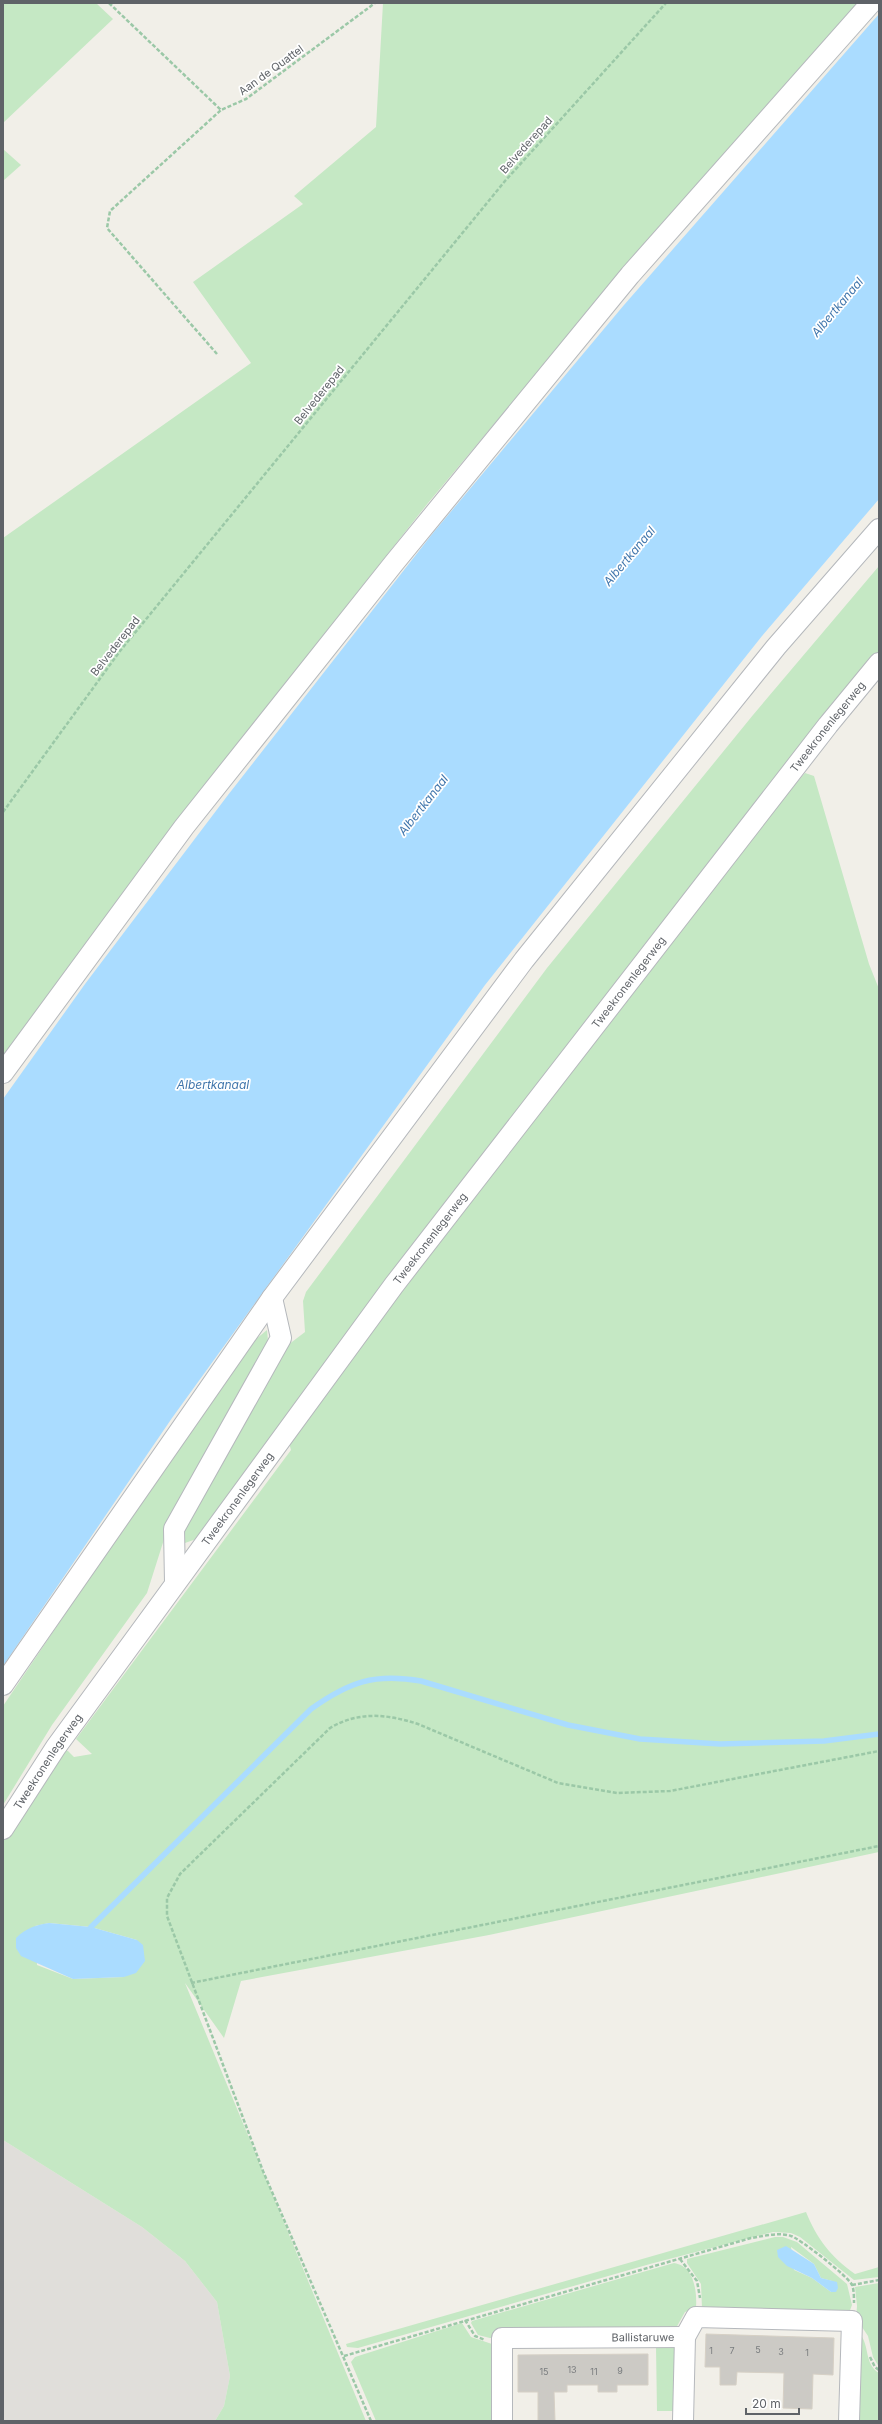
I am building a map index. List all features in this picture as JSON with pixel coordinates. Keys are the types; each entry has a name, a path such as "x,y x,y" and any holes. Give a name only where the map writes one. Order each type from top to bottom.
{"street":[{"path":"3,1073 184,827 394,563 630,275 871,3"},
{"path":"3,1684 272,1298 524,960 776,647 879,529"},
{"name":"Tweekronenlegerweg","path":"3,1829 56,1747 175,1582 394,1285 828,725 879,664"},
{"path":"175,1582 174,1529 281,1338 272,1298"},
{"path":"696,2318 852,2321 850,2421"},
{"name":"Ballistaruwe","path":"502,2338 685,2337 696,2318"},
{"path":"683,2421 685,2337"},
{"path":"502,2338 502,2421"}],"path":[{"path":"109,3 221,110"},
{"name":"Aan de Quattel","path":"217,354 107,228 110,211 221,110 246,99 375,3"},
{"name":"Belvederepad","path":"3,812 120,651 505,181 666,3"},
{"path":"371,2421 263,2171 191,1983 167,1916 167,1898 175,1881 189,1864 330,1728 349,1719 368,1715 400,1718 558,1783 617,1793 670,1791 879,1751"},
{"path":"191,1983 879,1846"},
{"path":"344,2356 751,2238 781,2234 793,2236 803,2243 852,2285 854,2300 852,2321"},
{"path":"680,2259 697,2281 700,2291 696,2318"},
{"path":"852,2285 879,2280"},
{"path":"465,2320 475,2336 481,2339 488,2340 502,2338"}],"shaded area":[{"path":"3,2140 142,2227 185,2261 217,2302 230,2376 224,2406 215,2421 3,2421"}],"green space":[{"path":"3,3 96,3 113,19 3,123"},
{"path":"383,3 862,3 697,187 662,223 428,503 299,666 3,1061 3,538 251,363 193,282 303,204 294,196 376,127"},
{"path":"3,149 21,165 3,181"},
{"path":"879,566 879,655 202,1537 185,1543 179,1537 288,1345 305,1332 303,1301 306,1292 547,968 753,715"},
{"path":"805,773 814,776 869,964 879,989 879,1852 489,1935 241,1981 224,2038 185,1983 366,2421 215,2421 224,2406 230,2376 217,2302 185,2261 142,2227 3,2140 3,1837 56,1747 68,1751 74,1757 92,1754 76,1739 291,1450 289,1443 423,1257 758,827","holes":["49,1923 91,1927 137,1940 124,1977 73,1979 37,1965 35,1926"]},
{"path":"267,1330 269,1352 173,1511 147,1593 52,1725 3,1805 3,1706 244,1349"},
{"path":"806,2212 820,2239 846,2268 855,2274 879,2267 879,2277 854,2280 800,2237 791,2233 773,2232 650,2264 358,2348 347,2347 346,2344"},
{"path":"775,2237 783,2237 797,2242 847,2284 852,2305 849,2313 702,2308 701,2284 687,2263 687,2259","holes":["791,2247 814,2264 821,2278 832,2281 831,2292 812,2278 794,2270"]},
{"path":"674,2263 681,2265 686,2269 693,2281 696,2295 696,2308 685,2312 676,2328 490,2338 478,2335 471,2323 472,2321"},
{"path":"879,2283 879,2367 873,2357 868,2336 856,2318 857,2306 855,2287"},
{"path":"462,2323 471,2337 492,2344 494,2421 376,2421 351,2362 355,2357"},
{"path":"860,2334 865,2344 871,2365 879,2373 879,2421 855,2421"},
{"path":"656,2347 676,2347 679,2411 657,2411"}],"water":[{"name":"Albertkanaal","path":"879,14 879,499 762,636 485,985 172,1418 3,1666 3,1099 85,984 228,795 433,533 624,305"},
{"path":"49,1923 91,1927 137,1940 143,1945 145,1961 136,1973 124,1977 73,1979 21,1956 16,1948 16,1938 31,1928"},
{"path":"786,2246 814,2264 821,2278 837,2282 838,2288 836,2292 831,2292 812,2278 787,2266 778,2257 777,2250"}],"building":[{"path":"706,2334 834,2338 833,2375 813,2374 812,2409 783,2408 784,2373 737,2372 736,2385 720,2385 720,2367 705,2367"},
{"path":"648,2354 648,2385 617,2385 617,2392 598,2392 598,2385 567,2385 567,2392 554,2392 555,2421 538,2421 538,2392 518,2392 518,2355"}],"waterway":[{"path":"91,1927 311,1709 338,1692 363,1682 389,1678 421,1681 568,1725 640,1739 720,1744 824,1741 879,1734"}]}
